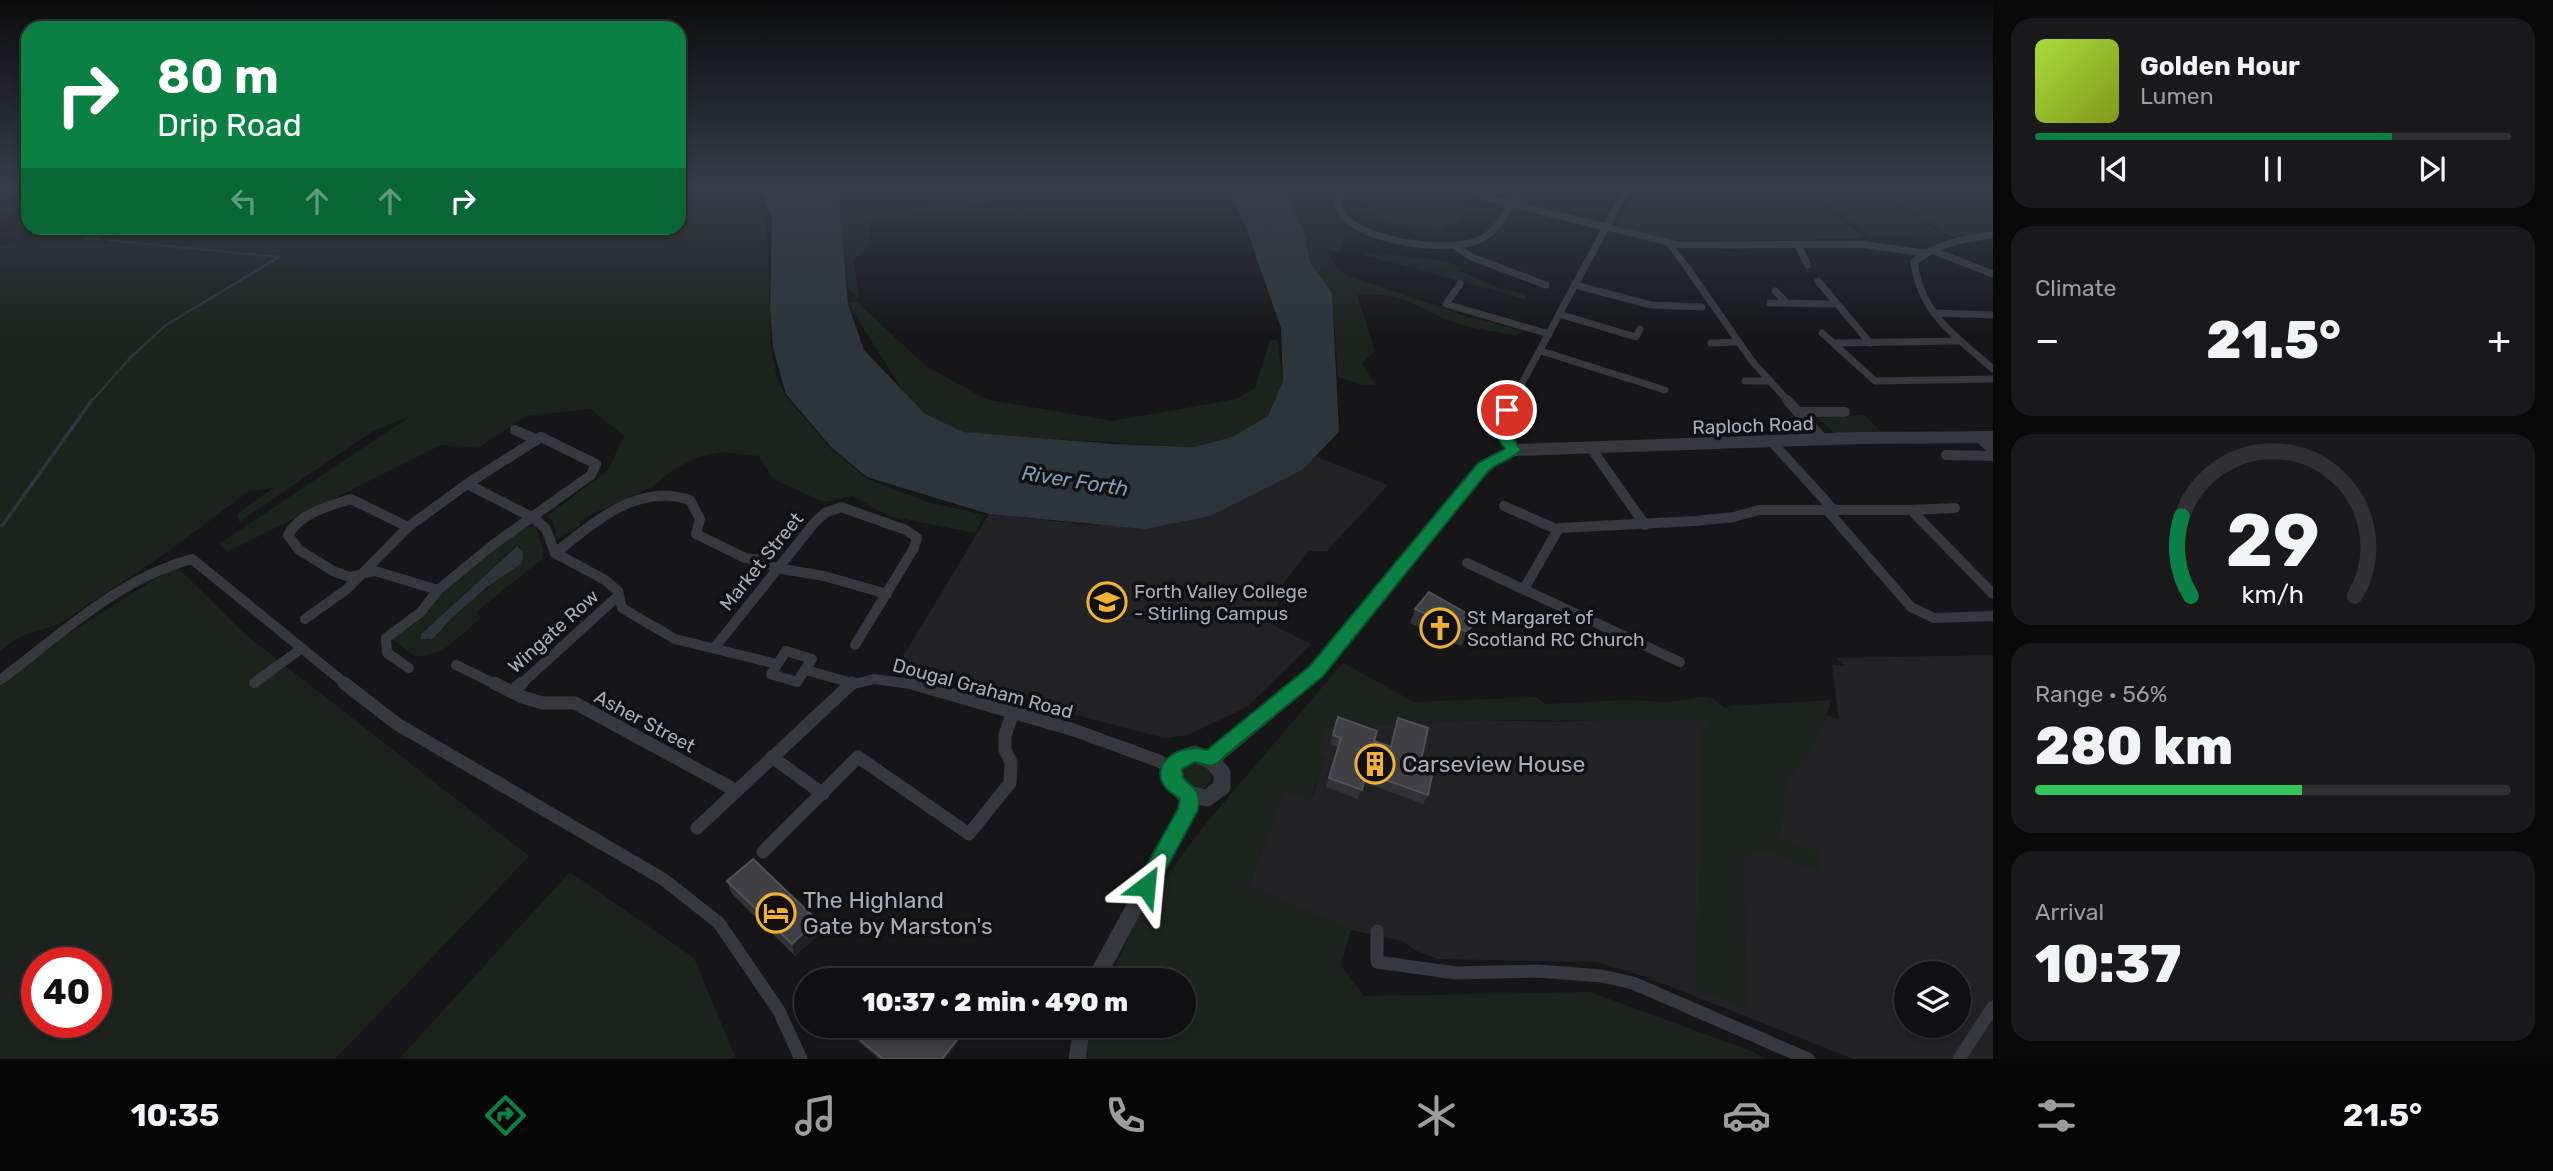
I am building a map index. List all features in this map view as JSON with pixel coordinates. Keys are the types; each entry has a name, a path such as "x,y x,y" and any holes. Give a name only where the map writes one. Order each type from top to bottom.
{"street":[{"path":"1378,235 1422,245 1455,246 1480,240 1486,235"},
{"path":"1211,759 1317,671 1483,466 1514,450 1502,437 1500,423 1601,235"},
{"path":"1635,235 1666,243 1719,245 1860,243 1927,252 1993,274"},
{"path":"1988,235 1964,239 1927,252 1914,261 1915,281 1934,313 1958,341 1991,366"},
{"path":"1981,236 1993,242"},
{"path":"1666,243 1677,251 1737,342 1824,440"},
{"path":"1797,244 1808,265"},
{"path":"1455,246 1471,257 1546,285"},
{"path":"1818,281 1870,343"},
{"path":"1460,284 1446,304 1549,334"},
{"path":"1576,285 1651,305 1702,307"},
{"path":"1775,291 1787,303"},
{"path":"1770,303 1835,304"},
{"path":"1934,313 1993,315"},
{"path":"1559,314 1636,337 1640,329"},
{"path":"1822,333 1875,381 1993,379"},
{"path":"1834,343 1958,341"},
{"path":"1712,343 1737,342"},
{"path":"1541,351 1665,390"},
{"path":"1745,381 1770,381"},
{"path":"1798,412 1845,412"},
{"path":"515,430 537,440"},
{"path":"1978,436 1993,453"},
{"path":"305,619 347,589 408,527 467,484 541,437 596,464 591,475 494,544 438,590 421,611 386,638 387,653 409,668"},
{"name":"Raploch Road","path":"1514,450 1993,437"},
{"path":"1772,442 1911,607 1934,618 1993,616"},
{"path":"1591,448 1645,525"},
{"path":"1946,455 1993,453"},
{"path":"467,484 534,517 546,529 555,553 605,580 618,591 622,608 675,639 777,664 786,651 811,659 806,670 852,684"},
{"path":"555,553 613,509 661,494 690,500 700,519 696,534 745,558 887,594"},
{"path":"408,527 351,499 307,517 290,529 288,535 299,550 335,572 349,577 375,571 438,590"},
{"name":"Market Street","path":"715,647 776,568 825,512 835,507 849,506 885,524 911,530 917,538 914,548 855,645"},
{"path":"1504,506 1558,530 1734,517 1759,510 1955,508"},
{"path":"1911,510 1993,594"},
{"path":"1524,589 1558,530"},
{"path":"0,680 30,658 54,635 153,570 192,559 397,724 663,879 719,923 779,1011 801,1059"},
{"path":"1467,563 1680,663"},
{"name":"Wingate Row","path":"512,692 618,596"},
{"path":"254,683 301,649"},
{"name":"Asher Street","path":"456,665 512,692 543,703 575,703 656,750 700,769 735,790"},
{"name":"Dougal Graham Road","path":"852,684 874,679 904,681 1074,730 1159,761 1172,769"},
{"path":"697,828 852,684"},
{"path":"763,852 858,757 969,834 1010,783 1011,762 1005,750 1005,735 1013,712"},
{"path":"1195,754 1211,759 1222,770 1224,777 1220,790 1207,798 1190,796 1177,788 1171,776 1172,769 1175,763 1187,755 1195,754"},
{"path":"772,757 823,794"},
{"path":"1101,968 1187,810 1190,796"},
{"path":"1377,931 1377,962 1456,973 1538,971 1602,975 1633,984 1808,1059"},
{"path":"1959,1059 1993,1007"},
{"path":"1077,1059 1080,1038"}],"shaded area":[{"path":"39,235 767,235 771,345 777,379 786,396 830,448 867,479 930,503 985,515 975,533 889,516 853,496 824,502 773,479 759,456 722,452 697,457 674,469 652,487 588,516 580,522 580,526 558,539 552,519 546,517 608,470 624,436 591,409 526,416 478,448 441,445 227,552 219,544 411,416 373,431 239,522 237,514 273,488 249,491 169,551 59,624 21,636 0,651 0,247"},
{"path":"840,235 869,235 868,246 854,261 859,299 848,289"},
{"path":"1305,235 1344,235 1341,251 1327,250 1337,267 1346,275 1465,316 1524,331 1516,335 1475,328 1447,320 1401,299 1357,295 1375,351 1362,363 1375,385 1363,385 1338,377 1332,293 1310,262"},
{"path":"1643,235 1862,235 1865,238 1671,243"},
{"path":"1869,235 1928,235 1871,237"},
{"path":"1367,252 1383,257 1386,254 1445,261 1462,268 1458,270 1494,286 1527,295 1524,299 1365,255"},
{"path":"856,301 926,366 985,399 1112,421 1237,399 1255,388 1270,340 1277,340 1283,381 1268,416 1232,437 1194,447 963,432 925,415 907,397 848,304"},
{"path":"1864,415 1883,434 1835,433 1818,418"},
{"name":"Forth Valley College - Stirling Campus","path":"1315,456 1388,485 1327,551 1309,551 1285,581 1271,624 1311,644 1247,707 1188,735 1164,738 896,668 989,514 1099,526 1302,470"},
{"path":"535,525 543,549 542,559 476,612 481,618 442,651 416,657 392,639 427,613 441,593 492,552 490,550 525,528","holes":["516,546 521,563 452,618 436,636 427,641 421,634"]},
{"path":"176,566 246,635 529,856 335,1059 0,1059 0,685 65,636"},
{"path":"1993,655 1993,1059 1853,1059 1646,977 1596,962 1437,959 1402,941 1351,930 1249,886 1285,790 1312,799 1325,756 1318,754 1326,727 1483,720 1557,722 1811,710 1839,719 1832,665 1845,666 1837,658"},
{"path":"1343,663 1414,702 1536,697 1546,704 1624,700 1669,702 1701,697 1714,699 1726,709 1730,706 1832,700 1815,744 1785,786 1781,838 1820,853 1819,872 1763,850 1744,857 1747,1009 1696,989 1702,730 1711,721 1483,720 1327,727 1319,754 1325,756 1311,800 1285,791 1249,886 1351,930 1341,966 1364,996 1590,992 1754,1052 1765,1059 1084,1059 1088,1038 1196,1038 1196,968 1115,968 1141,911 1203,827"},
{"path":"1197,762 1207,766 1211,776 1207,786 1197,790 1187,786 1183,776 1187,766"},
{"path":"570,872 694,958 736,1059 399,1059"}],"water":[{"name":"River Forth","path":"772,235 842,235 848,304 864,350 925,414 963,432 1114,444 1194,447 1232,437 1268,416 1283,381 1281,328 1249,235 1305,235 1310,262 1332,293 1339,432 1302,470 1210,516 1145,529 989,514 867,477 831,447 786,394 773,348 770,308"},
{"path":"517,546 523,552 522,563 487,587 433,639 421,639 421,634"}],"building":[{"path":"1429,592 1477,619 1467,632 1415,609"},
{"name":"Carseview House","path":"1338,717 1377,731 1374,741 1391,747 1398,718 1428,728 1420,765 1433,770 1428,795 1366,773 1362,790 1329,778 1341,738 1333,735"},
{"name":"The Highland Gate by Marston's","path":"753,859 817,920 792,944 727,881"},
{"path":"858,1038 958,1038 942,1059 883,1059"}],"waterway":[{"path":"84,235 84,238 100,239"},
{"path":"91,402 130,358 166,325 279,257 107,240"},
{"path":"2,526 92,400"}],"place":[{"name":"Forth Valley College - Stirling Campus","path":"1107,602"},
{"name":"St Margaret of Scotland RC Church","path":"1440,628"},
{"name":"Carseview House","path":"1375,764"},
{"name":"The Highland Gate by Marston's","path":"776,913"}],"route":[{"path":"1146,886 1187,810 1190,796 1177,788 1171,776 1175,763 1180,758 1195,754 1211,759 1317,671 1483,466 1514,450 1501,435 1500,423 1507,410"}]}
